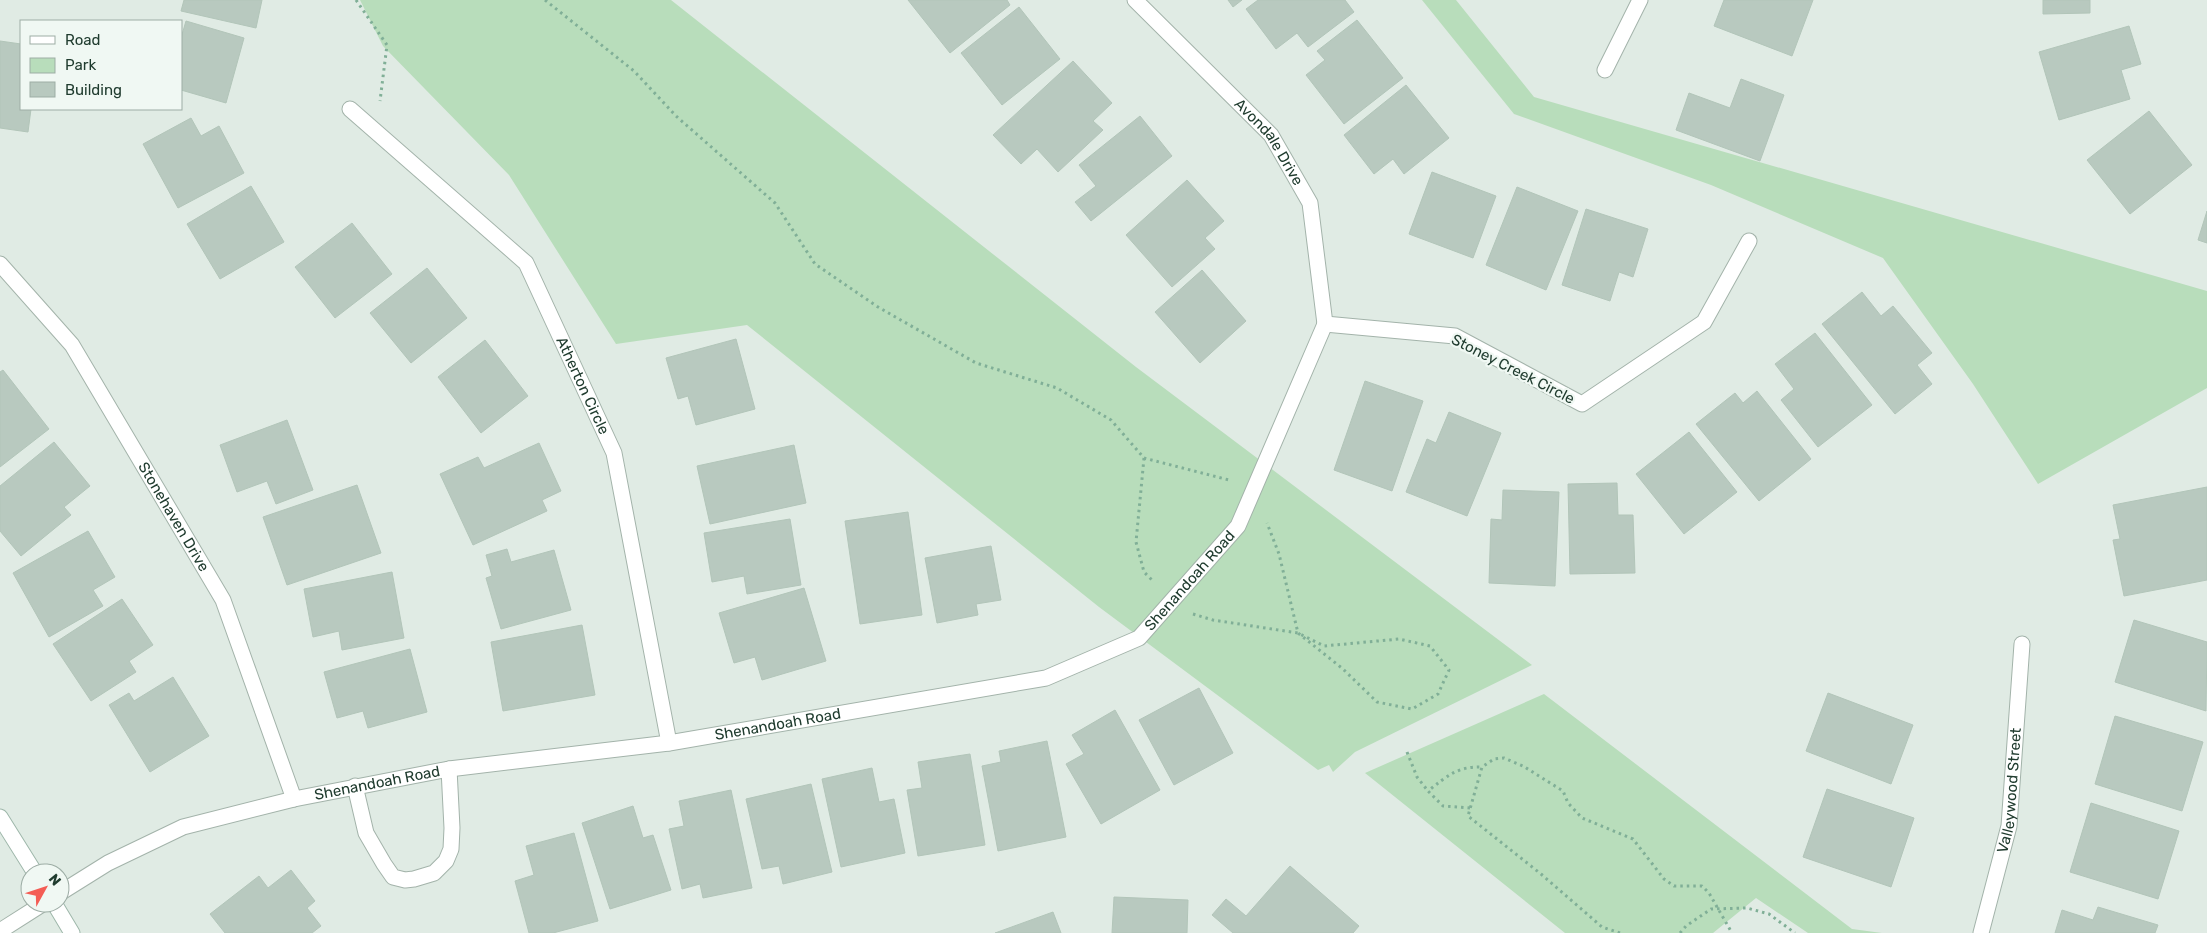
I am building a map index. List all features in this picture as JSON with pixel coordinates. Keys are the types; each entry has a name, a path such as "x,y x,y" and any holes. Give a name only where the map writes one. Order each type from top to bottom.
{"street":[{"name":"Avondale Drive","path":"1135,0 1271,135 1276,143 1310,203 1325,324"},
{"path":"1605,70 1640,0"},
{"name":"Atherton Circle","path":"350,109 526,263 614,453 669,743"},
{"name":"Stoney Creek Circle","path":"1325,324 1455,336 1582,404 1704,322 1749,241"},
{"name":"Stonehaven Drive","path":"0,264 72,345 223,600 294,799"},
{"name":"Shenandoah Road","path":"70,887 108,863 184,827 294,799 449,769 669,743 1046,678 1139,638 1238,526 1325,324"},
{"name":"Valleywood Street","path":"1981,933 2009,826 2022,644"},
{"path":"355,786 366,833 384,864 393,876 405,880 414,879 434,873 446,862 451,849 452,828 449,769"},
{"path":"0,817 29,863"},
{"path":"0,931 28,913"},
{"path":"60,913 72,933"}],"path":[{"path":"356,0 387,45 377,131"},
{"path":"546,0 634,71 676,116 775,203 815,264 878,307 976,363 1057,388 1111,420 1144,458 1255,488 1279,554 1298,632 1343,669 1377,702 1412,709 1438,694 1450,670 1430,646 1399,639 1324,646 1298,632"},
{"path":"1407,752 1417,777 1443,806 1470,808"},
{"path":"1428,791 1445,777 1467,766 1482,766 1494,759 1504,758 1523,766 1564,791 1568,803 1582,818 1633,839 1664,879 1674,886 1702,886 1732,933"},
{"path":"1482,766 1468,816 1541,874 1579,910 1602,928 1620,933"},
{"path":"1680,933 1686,926 1711,909 1748,908 1769,914 1795,933"}],"green space":[{"path":"360,0 671,0 1136,367 1532,665 1355,752 1333,772 1329,765 1318,770 1099,607 747,325 616,344 509,175 383,46"},
{"path":"1422,0 1456,0 1534,97 2207,291 2207,388 2038,484 1973,384 1883,258 1711,185 1514,114"},
{"path":"1544,694 1852,929 1882,933 1808,933 1756,898 1713,933 1565,933 1365,773"}],"building":[{"path":"184,0 262,0 256,28 181,11"},
{"path":"908,0 1007,0 1010,5 950,53"},
{"path":"1228,0 1242,0 1233,7"},
{"path":"1258,0 1345,0 1354,12 1308,47 1297,33 1276,49 1246,9"},
{"path":"1724,0 1813,0 1792,56 1714,26"},
{"path":"2043,0 2090,0 2090,13 2043,14"},
{"path":"1019,7 1060,59 1002,105 961,53"},
{"path":"1357,20 1403,78 1344,124 1306,75 1325,60 1317,51"},
{"path":"186,21 244,38 226,103 182,90 182,35"},
{"path":"2129,26 2141,64 2121,70 2130,99 2059,120 2039,52"},
{"path":"0,41 20,44 20,110 31,110 28,132 0,128"},
{"path":"1073,61 1112,103 1093,121 1103,130 1058,172 1037,149 1021,164 993,135"},
{"path":"1741,79 1784,95 1760,161 1676,130 1689,93 1730,108"},
{"path":"1406,85 1449,138 1404,174 1393,159 1374,174 1344,135"},
{"path":"2149,111 2192,165 2130,214 2087,160"},
{"path":"1140,116 1172,156 1091,221 1075,202 1096,186 1079,165"},
{"path":"191,118 201,136 219,126 244,173 178,208 143,144"},
{"path":"1432,172 1496,196 1473,258 1409,234"},
{"path":"1187,180 1224,221 1205,238 1215,249 1172,287 1126,235"},
{"path":"251,186 284,242 220,279 187,224"},
{"path":"1517,187 1578,211 1546,290 1486,265"},
{"path":"1586,209 1648,229 1633,277 1619,272 1610,301 1562,285"},
{"path":"2207,211 2207,243 2198,240"},
{"path":"352,223 392,274 335,318 295,267"},
{"path":"427,268 467,318 411,363 370,313"},
{"path":"1202,270 1246,321 1200,363 1155,312"},
{"path":"1862,292 1881,316 1893,306 1932,353 1917,365 1932,384 1895,414 1822,324"},
{"path":"1815,333 1872,405 1818,447 1781,400 1794,389 1775,364"},
{"path":"736,339 755,409 696,425 688,396 678,399 666,358"},
{"path":"485,340 528,396 481,433 438,377"},
{"path":"3,370 49,429 0,467 0,372"},
{"path":"1365,381 1423,401 1392,491 1334,470"},
{"path":"1757,391 1811,459 1759,501 1696,424 1735,393 1743,403"},
{"path":"1449,412 1501,433 1467,516 1406,492 1427,439 1436,443"},
{"path":"287,420 313,490 276,504 267,481 237,492 220,445"},
{"path":"1689,432 1737,492 1684,534 1636,474"},
{"path":"54,442 90,486 64,507 71,515 21,556 0,531 0,486"},
{"path":"539,443 561,491 542,500 547,511 473,545 440,474 478,457 484,468"},
{"path":"794,445 806,503 710,524 697,466"},
{"path":"1617,483 1618,515 1633,515 1635,573 1570,574 1568,484"},
{"path":"357,485 381,553 287,585 263,517"},
{"path":"2207,487 2207,580 2124,596 2113,540 2120,539 2113,505"},
{"path":"1503,490 1559,492 1555,586 1489,583 1491,519 1502,520"},
{"path":"908,512 922,615 860,624 845,521"},
{"path":"790,519 801,585 747,594 744,576 712,582 704,533"},
{"path":"88,531 115,577 93,590 103,606 49,637 13,573"},
{"path":"991,546 1001,600 976,604 978,615 937,623 925,558"},
{"path":"507,549 511,562 554,550 571,610 501,629 486,578 492,576 486,555"},
{"path":"392,572 404,638 342,650 339,631 313,637 304,589"},
{"path":"804,588 826,661 762,680 755,657 734,663 719,613"},
{"path":"122,599 153,645 129,661 136,672 91,701 53,644"},
{"path":"2134,620 2207,642 2206,711 2115,682"},
{"path":"582,625 595,695 503,711 491,642"},
{"path":"410,649 427,712 368,728 363,711 337,718 324,672"},
{"path":"173,677 209,736 150,772 109,705 129,693 134,701"},
{"path":"1199,688 1233,753 1174,785 1139,720"},
{"path":"1828,693 1913,725 1891,784 1806,751"},
{"path":"1115,710 1160,790 1101,824 1066,764 1084,754 1072,735"},
{"path":"2115,716 2203,742 2182,811 2095,784"},
{"path":"1047,741 1066,837 998,851 982,766 1001,762 999,751"},
{"path":"970,754 985,845 918,856 907,790 922,788 918,762"},
{"path":"872,768 879,802 894,799 905,853 841,867 822,779"},
{"path":"811,784 832,872 783,884 779,866 762,869 746,799"},
{"path":"1827,789 1914,818 1891,887 1803,857"},
{"path":"731,790 752,888 703,898 700,884 682,889 669,829 684,826 679,801"},
{"path":"2091,803 2179,831 2158,899 2070,872"},
{"path":"633,806 643,838 653,835 671,890 610,909 582,823"},
{"path":"574,833 598,921 553,933 529,933 515,881 534,875 526,846"},
{"path":"1290,866 1359,926 1353,933 1233,933 1212,915 1226,899 1246,916"},
{"path":"291,870 315,901 307,908 321,926 312,933 225,933 210,914 259,876 268,888"},
{"path":"1114,897 1188,900 1187,933 1112,933"},
{"path":"2098,907 2158,925 2155,933 2055,933 2062,910 2093,920"},
{"path":"1053,912 1061,933 995,933"}]}
